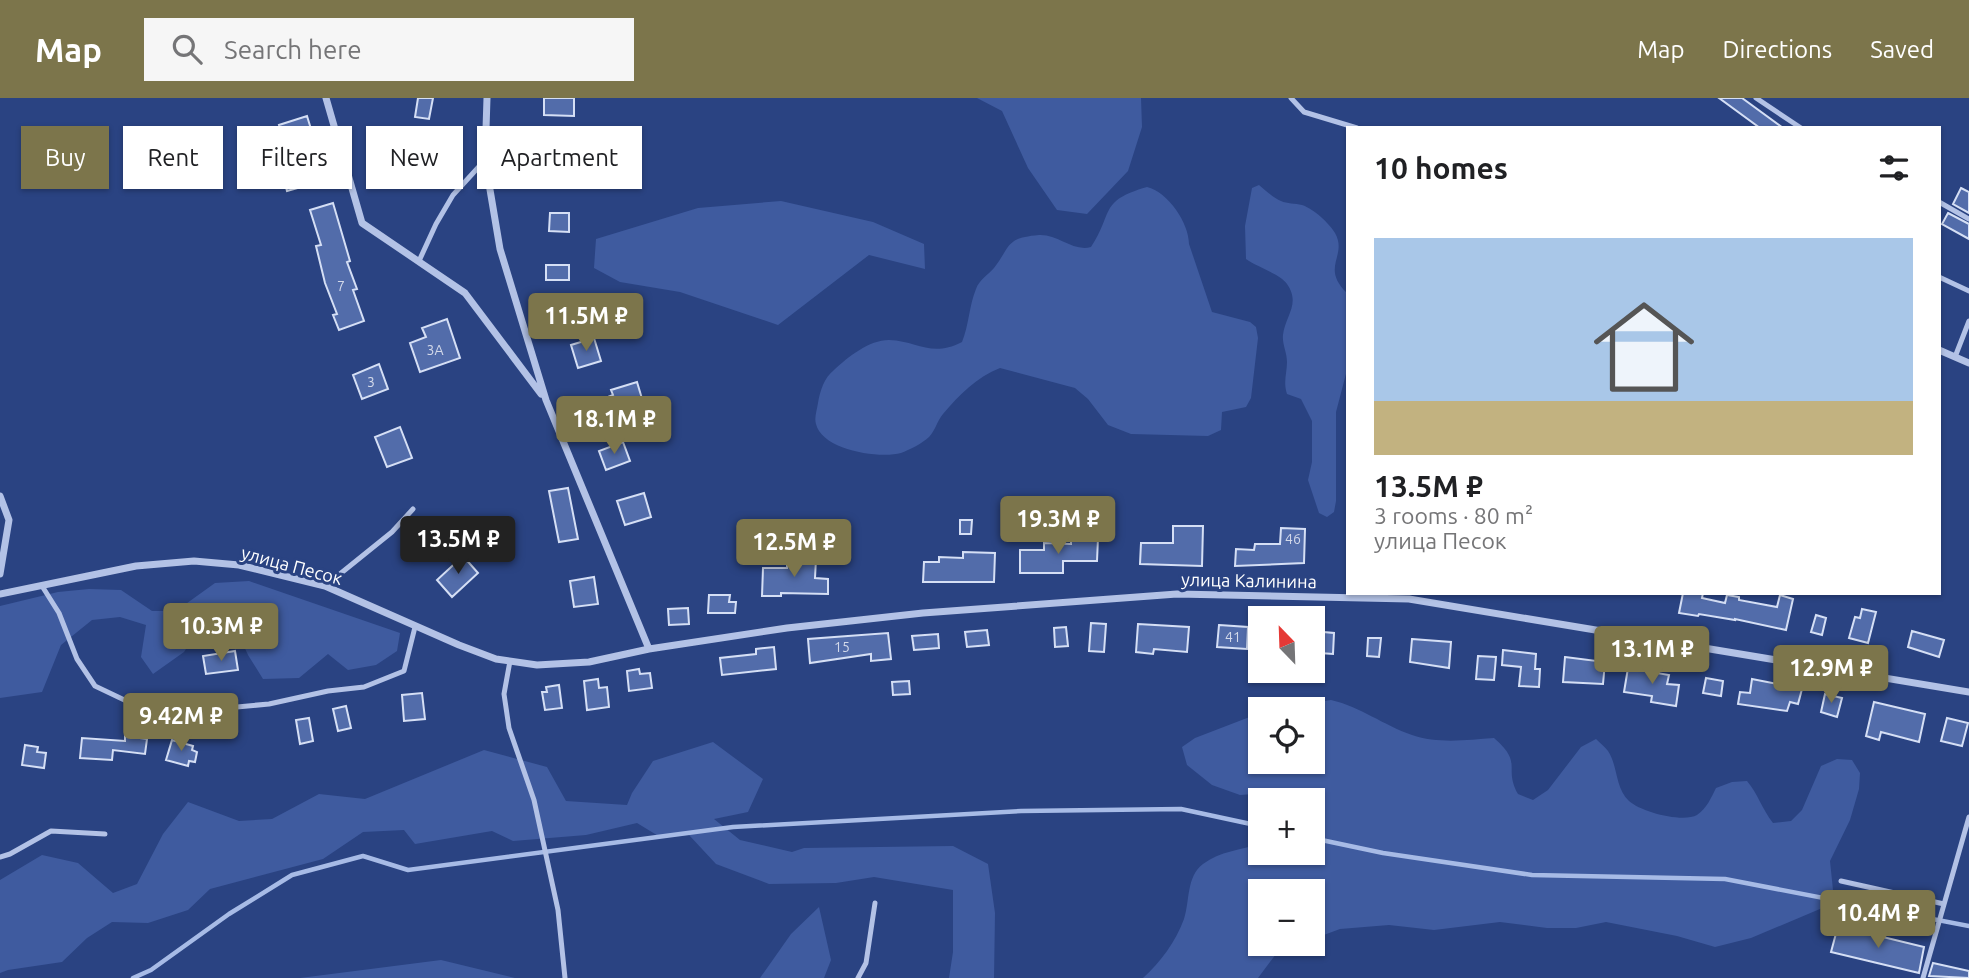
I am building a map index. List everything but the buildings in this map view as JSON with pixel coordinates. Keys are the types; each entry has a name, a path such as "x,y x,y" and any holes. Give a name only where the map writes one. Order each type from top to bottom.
{"street":[{"path":"326,98 362,223 464,293 546,400"},
{"path":"486,98 486,126"},
{"path":"490,189 500,249 546,400 649,649"},
{"path":"1941,351 1969,363"},
{"path":"0,496 9,520 0,574"},
{"name":"улица Песок","path":"0,594 136,566 194,561 239,565 325,586 415,627 496,659 537,665 589,662 649,649"},
{"name":"улица Калинина","path":"649,649 787,628 896,616 1177,594 1409,599 1969,692"}],"lane":[{"path":"1291,98 1304,112 1350,126"},
{"path":"1756,98 1798,126"},
{"path":"419,261 436,223 453,195 477,169"},
{"path":"1941,203 1969,219"},
{"path":"1941,278 1969,291"},
{"path":"1955,357 1969,321"},
{"path":"325,586 392,532 413,509"},
{"path":"42,586 59,613 77,659 95,686 137,706 182,712 269,704 328,691 364,687 404,671 415,627"},
{"path":"510,661 504,694 509,728 534,800 558,910 565,978"},
{"path":"1923,978 1969,817"},
{"path":"0,857 51,831 105,834"},
{"path":"1841,881 1944,904"},
{"path":"858,978 866,963 876,903"}],"shaded area":[{"path":"977,98 1141,98 1142,127 1128,171 1087,214 1057,210 1028,168 1002,111"},
{"path":"1259,185 1278,200 1307,207 1325,221 1338,241 1336,276 1346,292 1346,374 1336,412 1336,501 1334,512 1327,517 1319,513 1308,480 1312,462 1312,421 1301,399 1287,394 1286,390 1287,362 1283,335 1291,310 1291,291 1279,277 1246,259 1245,226 1252,188"},
{"path":"1147,187 1170,202 1181,218 1212,312 1250,322 1256,327 1258,338 1251,398 1246,407 1222,412 1221,430 1208,436 1131,434 1108,425 1088,399 1075,388 1000,368 976,381 962,393 926,439 901,453 879,455 852,450 820,433 815,419 823,385 831,373 852,355 866,346 889,340 933,349 951,347 962,342 977,286 994,268 1010,244 1028,236 1046,235 1078,247 1091,247 1114,203 1131,192"},
{"path":"781,201 873,222 924,244 925,269 869,255 778,325 680,292 620,282 594,268 596,239 698,208"},
{"path":"249,581 400,633 397,651 376,665 348,670 328,654 299,678 263,679 237,631 201,626 184,652 153,674 141,657 146,625 120,617 92,620 61,645 42,692 0,698 0,606 58,592 89,589 121,590 152,611 176,611 215,583"},
{"path":"1331,700 1352,707 1401,731 1422,738 1453,741 1494,738 1511,760 1512,778 1518,794 1533,800 1548,790 1581,747 1596,739 1611,757 1624,796 1643,809 1672,817 1697,815 1706,806 1716,788 1732,782 1747,781 1773,823 1791,821 1802,810 1821,766 1837,759 1852,760 1860,773 1859,789 1850,820 1830,861 1833,890 1827,906 1751,938 1715,947 1677,936 1606,922 1576,928 1547,928 1500,922 1434,930 1389,925 1340,929 1325,935 1325,879 1248,879 1248,956 1274,956 1258,978 1143,978 1161,959 1177,935 1184,919 1191,882 1203,864 1223,854 1248,847 1248,865 1325,865 1325,788 1248,788 1248,794 1240,795 1212,785 1187,765 1182,747 1195,738 1248,718 1248,774 1325,774 1325,701"},
{"path":"713,742 763,779 748,812 714,819 740,840 792,852 804,848 953,846 988,864 995,913 994,978 949,978 953,952 953,890 874,877 836,883 769,884 716,864 689,835 660,837 637,823 586,835 513,841 492,831 415,844 404,830 363,832 323,859 210,889 188,910 148,923 112,922 87,938 62,962 0,973 0,880 42,855 78,863 113,893 137,884 163,834 188,802 239,821 272,819 319,794 365,799 484,750 547,767 566,801 627,805 653,761"},
{"path":"819,907 831,960 824,978 760,978 791,934"},
{"path":"441,960 515,978 300,978"}],"waterway":[{"path":"133,978 151,970 229,914 292,875 363,856 408,870 733,827 1021,811 1181,809 1248,823"},
{"path":"1325,841 1383,853 1532,875 1725,879 1969,926"}]}
